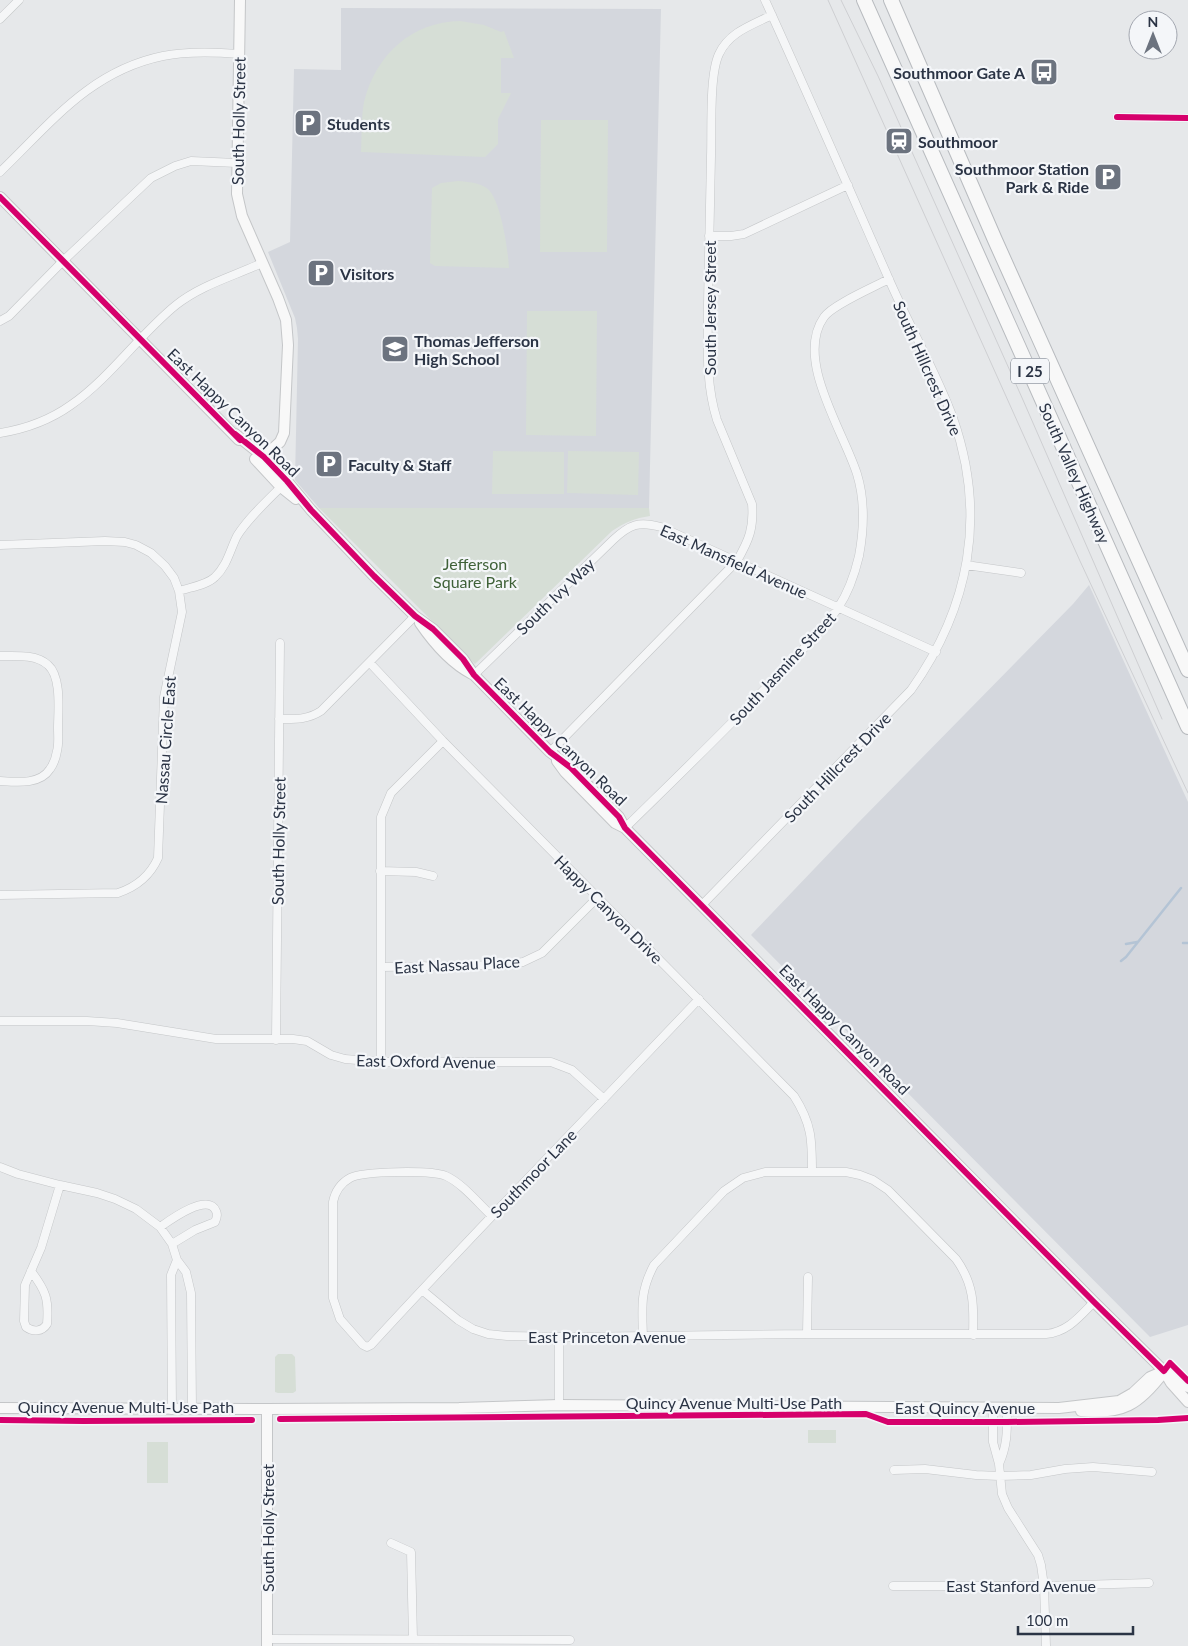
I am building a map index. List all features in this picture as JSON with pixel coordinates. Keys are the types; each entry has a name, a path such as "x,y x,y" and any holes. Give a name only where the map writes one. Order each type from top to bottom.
{"highway":[{"name":"South Valley Highway","path":"863,0 1188,727"},
{"name":"South Valley Highway","path":"894,4 995,240 1188,670"}],"street":[{"path":"0,19 19,0"},
{"name":"South Holly Street","path":"240,0 236,181 239,204 242,216 282,309 287,326 288,345 285,429 280,442 261,460"},
{"name":"South Hillcrest Drive","path":"702,905 911,690 936,652 961,592 970,536 970,494 966,466 959,438 942,392 889,280 766,0"},
{"name":"South Jersey Street","path":"550,752 737,561 751,534 752,504 712,407 708,362 709,236 714,83 718,56 724,45 740,30 772,15"},
{"path":"0,172 80,94 127,66 164,56 209,52 239,54"},
{"path":"1117,117 1188,118"},
{"path":"0,321 9,316 63,261 151,178 174,166 192,161 237,163"},
{"path":"709,236 744,234 848,185"},
{"name":"East Happy Canyon Road","path":"0,197 415,616 428,635 461,668 474,675 550,752 564,772 615,823 625,828 1164,1371 1171,1383 1188,1402"},
{"path":"0,433 31,426 48,419 70,406 98,383 140,338 176,305 191,295 262,263"},
{"name":"South Jasmine Street","path":"625,828 755,700 838,608 855,572 859,557 863,525 862,496 850,454 818,381 815,364 818,328 824,316 834,308 889,280"},
{"path":"179,591 206,583 214,578 224,567 232,545 242,529 284,484"},
{"name":"East Mansfield Avenue","path":"639,524 661,527 936,652"},
{"name":"South Ivy Way","path":"474,675 613,540 624,530 639,524"},
{"name":"Nassau Circle East","path":"0,545 105,541 125,542 136,545 151,553 165,566 174,578 179,591 182,612 164,697 158,858 155,865 140,882 130,889 118,893 0,895"},
{"path":"966,565 1020,574"},
{"path":"279,718 302,719 316,714 370,663 415,616"},
{"name":"South Holly Street","path":"276,1040 280,643"},
{"path":"0,656 27,656 49,665 55,677 58,691 58,751 50,770 41,777 24,782 0,781"},
{"name":"Happy Canyon Drive","path":"370,663 443,741 794,1096 806,1116 811,1134 812,1172"},
{"path":"381,1062 381,817 391,793 443,741"},
{"path":"380,871 416,872 433,876"},
{"name":"East Nassau Place","path":"380,967 506,965 523,962 548,949 598,898"},
{"name":"Southmoor Lane","path":"492,1216 457,1183 437,1174 363,1173 345,1181 338,1189 333,1202 333,1298 340,1319 363,1345 371,1346 492,1216 699,1000"},
{"name":"East Oxford Avenue","path":"0,1021 87,1021 117,1023 216,1039 293,1039 307,1041 339,1058 381,1062 551,1062 572,1070 604,1099"},
{"path":"0,1167 115,1199 136,1210 160,1227 172,1244 177,1260 186,1272 191,1292 192,1410"},
{"path":"643,1336 643,1291 654,1264 734,1183 750,1176 774,1172 852,1173 873,1180 888,1190 956,1259 963,1269 969,1281 973,1297 973,1335"},
{"path":"32,1271 43,1286 47,1301 47,1324 41,1330 35,1331 26,1327 24,1321 25,1285 49,1226 60,1185"},
{"path":"160,1227 192,1208 207,1205 215,1208 218,1216 215,1222 195,1230 172,1244"},
{"path":"172,1410 171,1275 177,1260"},
{"path":"807,1334 808,1277"},
{"name":"East Princeton Avenue","path":"422,1290 458,1320 488,1334 559,1337 1052,1334 1071,1324 1094,1302"},
{"path":"559,1337 559,1405"},
{"name":"East Happy Canyon Road","path":"1164,1371 1188,1387"},
{"name":"East Quincy Avenue","path":"0,1408 267,1410 559,1405 1059,1408 1103,1404 1119,1400 1132,1393 1150,1378 1164,1371"},
{"path":"993,1407 993,1442 999,1464 1002,1494 1008,1508 1038,1555 1041,1565 1044,1586 1046,1646"},
{"path":"999,1464 1005,1452 1007,1442 1007,1407"},
{"name":"South Holly Street","path":"267,1410 267,1643"},
{"path":"894,1470 924,1469 999,1476 1031,1475 1079,1467 1152,1472"},
{"path":"391,1543 412,1552 413,1639"},
{"name":"East Stanford Avenue","path":"892,1586 1149,1584"},
{"path":"267,1643 413,1639 570,1640"}],"shaded area":[{"path":"341,8 661,9 649,508 319,508 295,480 297,328 295,318 268,252 290,242 294,69 341,70"},
{"path":"1089,585 1188,802 1188,1325 1150,1337 751,935 1073,604"}],"green space":[{"path":"460,21 484,25 501,32 504,31 514,58 501,58 501,93 511,93 498,119 498,144 485,157 361,152 364,102 377,69 398,44 412,34 426,27"},
{"path":"541,120 608,120 607,252 540,252"},
{"path":"458,181 481,185 493,195 503,226 509,268 435,266 430,263 432,188 441,183"},
{"path":"527,311 597,311 596,436 526,435"},
{"path":"493,451 564,452 564,494 492,494"},
{"path":"568,451 639,452 638,495 567,493"},
{"name":"Jefferson Square Park","path":"319,508 649,508 650,516 630,521 612,531 475,664"},
{"path":"278,1354 292,1354 295,1357 296,1391 293,1393 275,1392 275,1357"},
{"path":"808,1430 836,1430 836,1443 808,1443"},
{"path":"147,1442 168,1442 168,1483 147,1483"}],"waterway":[{"path":"1121,961 1181,888"},
{"path":"1126,944 1137,942"},
{"path":"1183,943 1188,943"}],"tram line":[{"path":"828,0 1080,561 1188,793"},
{"path":"841,0 878,76 1023,400 1162,719"}],"cycle path":[{"path":"1117,117 1188,118"},
{"path":"0,197 240,440"},
{"path":"235,434 264,457 374,576 463,659 474,675 550,752 570,767 619,817 625,828 1094,1302 1164,1371 1170,1363 1188,1381"},
{"name":"Quincy Avenue Multi-Use Path","path":"280,1419 866,1414 888,1422 1158,1420 1188,1418"},
{"name":"Quincy Avenue Multi-Use Path","path":"0,1420 252,1420"}],"place":[{"name":"Southmoor Gate A","path":"1044,72"},
{"name":"Students","path":"308,123"},
{"name":"Southmoor","path":"899,141"},
{"name":"Southmoor Station Park & Ride","path":"1108,177"},
{"name":"Visitors","path":"321,273"},
{"name":"Thomas Jefferson High School","path":"395,349"},
{"name":"Faculty & Staff","path":"329,464"}]}
